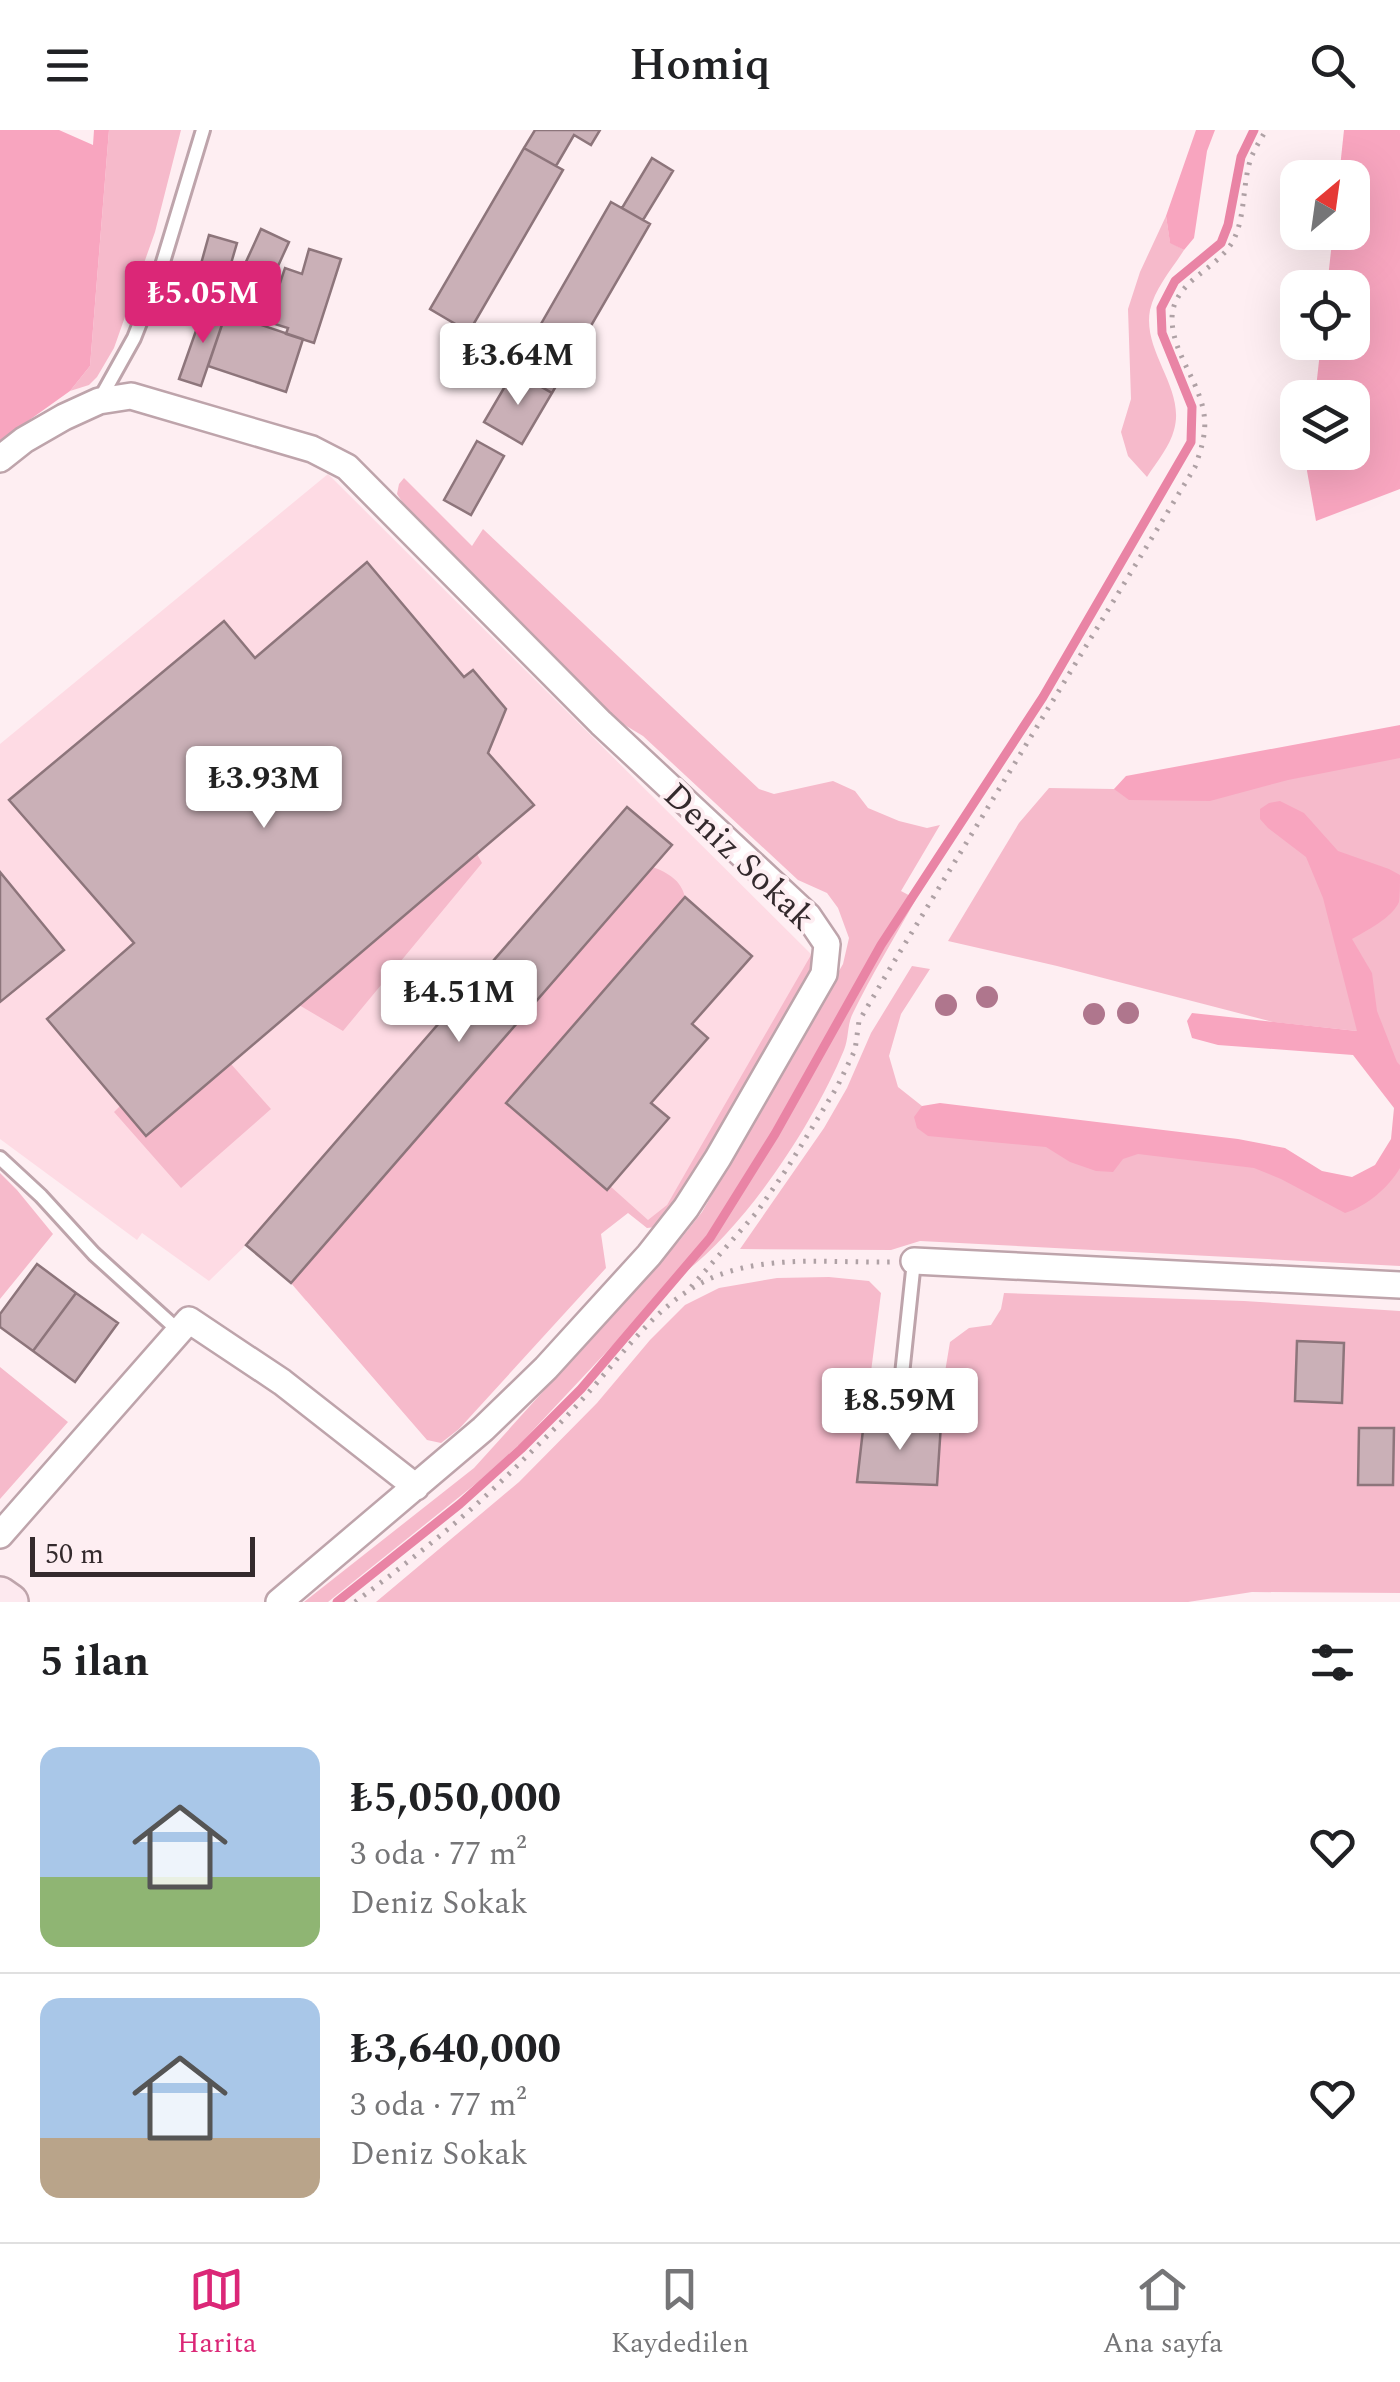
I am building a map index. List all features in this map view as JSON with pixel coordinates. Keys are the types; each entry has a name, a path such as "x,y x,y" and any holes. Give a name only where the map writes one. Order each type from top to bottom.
{"main road":[{"path":"0,1594 10,1602"}],"street":[{"name":"Deniz Sokak","path":"99,401 131,396 312,449 347,467 602,723 808,916 827,944 824,974 718,1158 649,1256 546,1368 416,1488 279,1602"},
{"path":"0,460 24,440 99,401"},
{"path":"914,1261 1400,1284"},
{"path":"0,1535 189,1320 282,1382 416,1488"}],"lane":[{"path":"99,401 134,338 160,272 204,130"},
{"path":"0,1158 94,1254 179,1332"},
{"path":"900,1403 914,1261"}],"path":[{"path":"355,1602 470,1511 588,1394 627,1345 691,1287 756,1212 788,1167 837,1087 855,1050 859,1021 875,993 1195,467 1203,443 1205,416 1198,389 1173,332 1172,313 1181,291 1222,258 1234,238 1251,158 1266,130"},
{"path":"691,1287 729,1271 769,1262 914,1261"}],"shaded area":[{"path":"0,130 59,130 93,145 94,130 109,130 90,366 70,391 0,441"},
{"path":"109,130 181,130 155,232 114,348 89,385 70,391 90,366"},
{"path":"1196,130 1215,130 1207,151 1194,238 1184,250 1170,243 1166,216"},
{"path":"1344,130 1400,130 1400,489 1316,521 1307,470 1370,470 1370,380 1317,380 1319,360 1370,360 1370,270 1329,270 1331,250 1370,250 1370,160 1341,160"},
{"path":"1166,216 1170,242 1184,250 1156,294 1149,326 1176,415 1169,442 1147,477 1128,456 1121,432 1131,399 1128,309"},
{"path":"328,474 815,958 654,1227 647,1228 506,1103 306,1301 246,1245 209,1281 142,1233 137,1240 0,1139 0,744"},
{"path":"404,478 472,546 483,529 759,789 774,794 833,781 855,791 868,808 899,821 927,828 940,825 901,891 916,899 853,1013 846,1045 830,1080 794,1145 748,1208 698,1262 672,1282 521,1443 478,1482 328,1602 304,1602 474,1468 679,1241 702,1212 843,964 849,938 838,908 827,893 798,880 643,736 603,712 405,506 397,494"},
{"path":"1400,725 1400,758 1288,780 1210,801 1129,800 1114,789 1126,776"},
{"path":"1400,737 1400,1107 1357,1031 1273,1022 948,941 1019,823 1049,788 1114,789"},
{"path":"1280,801 1304,813 1338,851 1400,875 1396,908 1352,939 1372,973 1377,1011 1400,1065 1400,1168 1376,1195 1345,1213 1254,1168 1138,1154 1123,1159 1113,1172 1096,1171 1070,1162 1046,1147 928,1136 917,1128 914,1117 922,1106 940,1103 1238,1139 1285,1148 1322,1171 1352,1177 1375,1165 1391,1139 1394,1108 1353,1055 1218,1045 1192,1038 1187,1021 1192,1013 1357,1031 1323,898 1306,857 1260,819 1260,809"},
{"path":"477,854 482,863 343,1031 299,1005"},
{"path":"653,867 673,878 685,897 507,1103 606,1190 610,1186 648,1220 667,1205 811,955 815,958 806,983 675,1209 654,1227 647,1228 628,1213 601,1234 606,1268 459,1429 441,1443 427,1440 291,1283"},
{"path":"912,966 930,969 901,1014 889,1056 898,1087 930,1115 1249,1153 1356,1190 1396,1153 1400,1131 1400,1266 920,1241 891,1250 740,1249 824,1128 871,1033"},
{"path":"231,1064 271,1109 181,1188 114,1112 120,1106 146,1136"},
{"path":"0,1173 53,1234 0,1299"},
{"path":"777,1278 869,1281 881,1293 857,1482 937,1484 950,1342 969,1328 991,1325 1001,1309 1004,1293 1400,1311 1400,1593 1252,1592 1188,1602 376,1602 519,1482 685,1305 719,1288"},
{"path":"0,1367 68,1422 0,1499"}],"building":[{"path":"535,130 600,130 591,145 574,135 556,166 524,148"},
{"path":"524,148 563,170 469,332 430,309"},
{"path":"652,158 673,171 643,220 622,208"},
{"path":"611,202 650,224 552,393 514,371"},
{"path":"261,229 289,242 273,277 245,264"},
{"path":"209,235 237,243 218,308 191,300"},
{"path":"309,249 341,259 314,343 286,334 288,328 265,321 269,307 262,305 270,280 280,283 285,268 302,274"},
{"path":"205,305 226,313 201,386 179,379"},
{"path":"226,313 303,339 286,392 208,366"},
{"path":"514,371 552,393 522,444 484,422"},
{"path":"477,441 504,456 471,515 444,500"},
{"path":"367,562 464,677 473,670 506,709 488,753 534,805 146,1136 47,1019 134,943 9,800 224,621 255,658"},
{"path":"627,807 672,845 291,1283 246,1245"},
{"path":"0,872 64,950 0,1002"},
{"path":"685,897 752,956 692,1024 708,1038 651,1103 669,1118 607,1190 506,1103"},
{"path":"37,1264 76,1293 33,1351 0,1327 0,1314"},
{"path":"76,1293 118,1323 75,1382 33,1351"},
{"path":"1297,1341 1344,1343 1342,1403 1295,1401"},
{"path":"864,1421 941,1424 937,1485 857,1482"},
{"path":"1359,1428 1394,1428 1393,1485 1358,1485"}],"waterway":[{"path":"337,1602 460,1504 581,1389 710,1238 775,1134 881,945 1043,697 1191,442 1192,407 1162,333 1161,308 1175,281 1221,243 1241,157 1254,130"}]}
